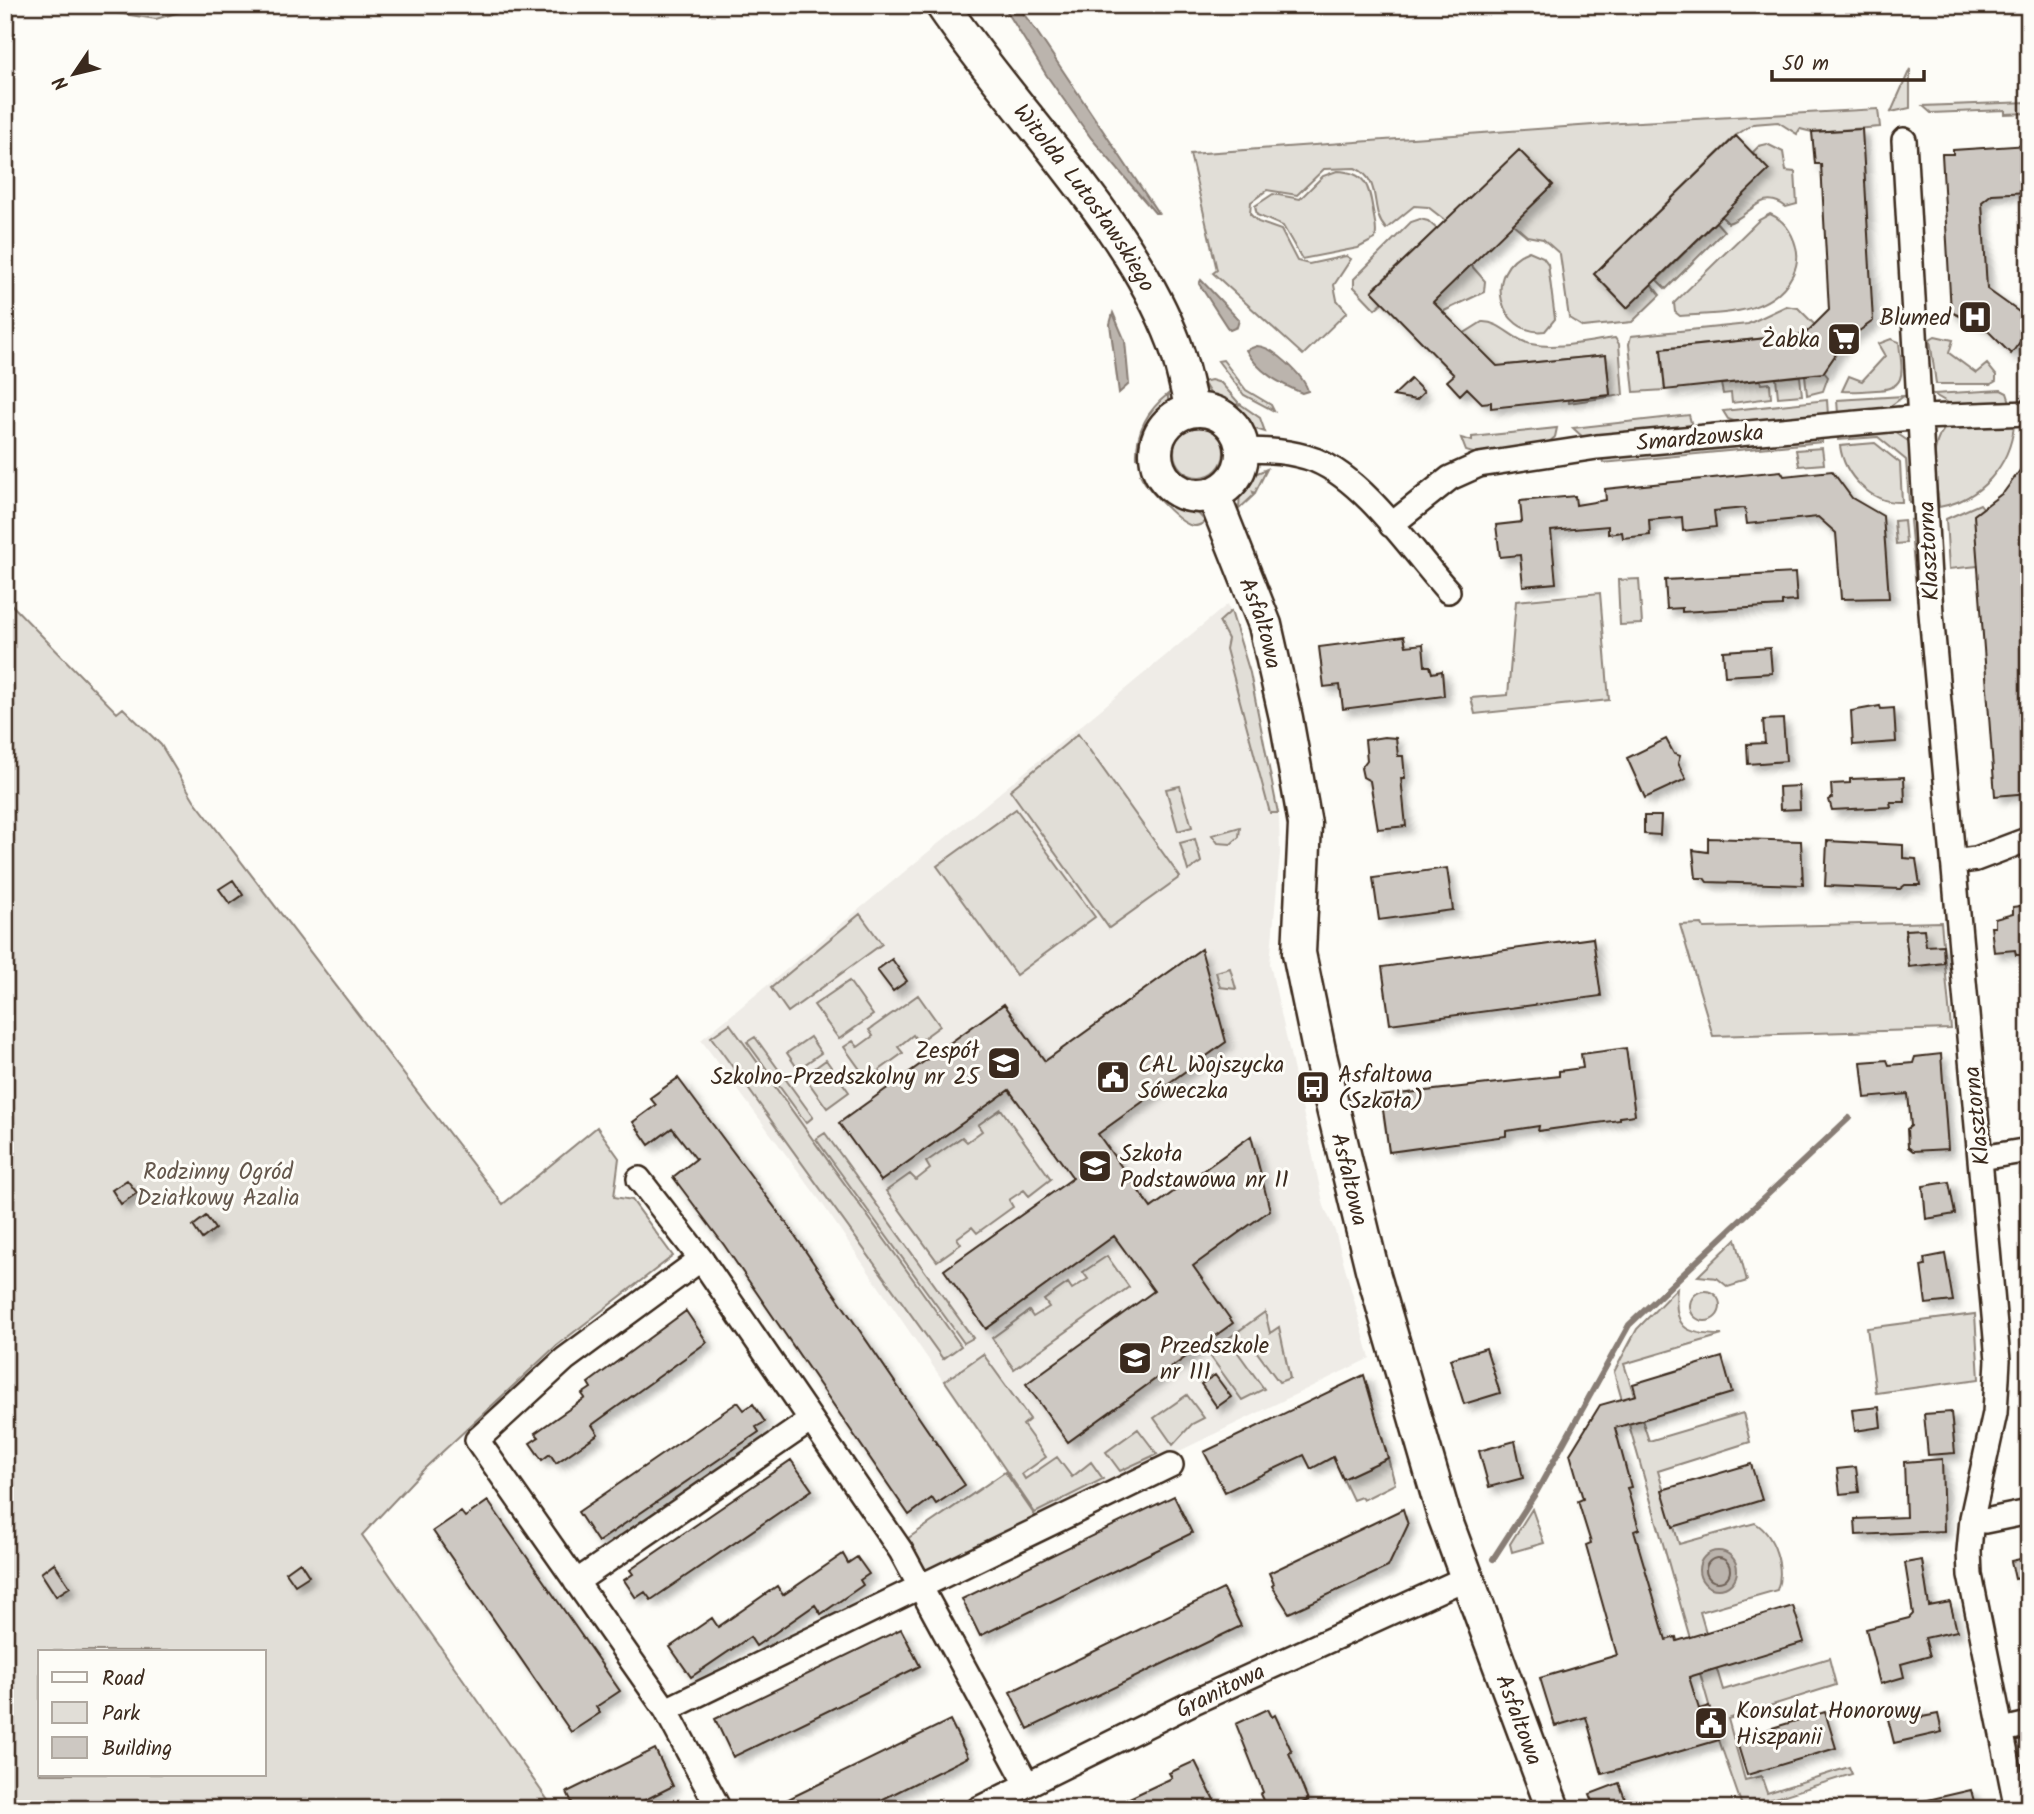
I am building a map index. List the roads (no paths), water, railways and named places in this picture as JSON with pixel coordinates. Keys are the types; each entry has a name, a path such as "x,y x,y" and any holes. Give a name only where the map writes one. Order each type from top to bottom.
{"street":[{"name":"Witolda Lutosławskiego","path":"942,5 999,85 1104,219 1137,267 1174,343 1192,409"},
{"name":"Klasztorna","path":"1904,140 1922,417 1931,613 1998,1360 1995,1413 1972,1518 1970,1575 2017,1809"},
{"path":"1192,409 1210,411 1223,418 1234,428 1241,450 1238,471 1230,483 1213,494 1191,496 1178,492 1167,483 1157,462 1156,445 1169,421 1192,409"},
{"name":"Smardzowska","path":"1391,525 1450,478 1479,465 1597,447 1922,417 2029,413"},
{"path":"1241,450 1279,451 1317,461 1346,479 1391,525 1448,591"},
{"name":"Asfaltowa","path":"1213,494 1265,625 1296,766 1305,824 1299,953 1320,1055 1372,1269 1443,1513 1553,1809"},
{"path":"1953,862 1976,859 2029,839"},
{"path":"1981,1158 2029,1150"},
{"path":"639,1179 701,1259 901,1551 1027,1784"},
{"path":"701,1259 565,1359 477,1440 666,1710 719,1809"},
{"path":"576,1582 811,1420"},
{"path":"666,1710 831,1633 1171,1465"},
{"path":"1972,1518 1985,1521 2029,1512"},
{"name":"Granitowa","path":"978,1809 1282,1661 1466,1578"},
{"path":"2003,1730 2029,1724"}],"water":[{"path":"1003,5 1017,5 1158,213 1155,213 1091,138 1047,76"},
{"path":"1201,280 1239,320 1237,327 1230,330 1227,327 1199,284"},
{"path":"1113,313 1125,341 1129,384 1119,393 1110,324"},
{"path":"1257,346 1264,347 1287,363 1301,378 1308,391 1302,393 1263,371 1246,350"},
{"path":"1718,1551 1731,1557 1737,1570 1731,1583 1718,1589 1705,1583 1699,1570 1705,1557"}],"waterway":[{"path":"1493,1559 1537,1491 1629,1325 1849,1118"}],"place":[{"name":"Blumed","path":"1975,317"},
{"name":"Żabka","path":"1844,339"},
{"name":"Zespół Szkolno-Przedszkolny nr 25","path":"1004,1063"},
{"name":"CAL Wojszycka Sóweczka","path":"1113,1077"},
{"name":"Asfaltowa (Szkoła)","path":"1313,1087"},
{"name":"Szkoła Podstawowa nr 11","path":"1095,1166"},
{"name":"Przedszkole nr 111","path":"1135,1358"},
{"name":"Konsulat Honorowy Hiszpanii","path":"1711,1723"}],"park label":[{"name":"Rodzinny Ogród Działkowy Azalia","path":"218,1184"}]}
